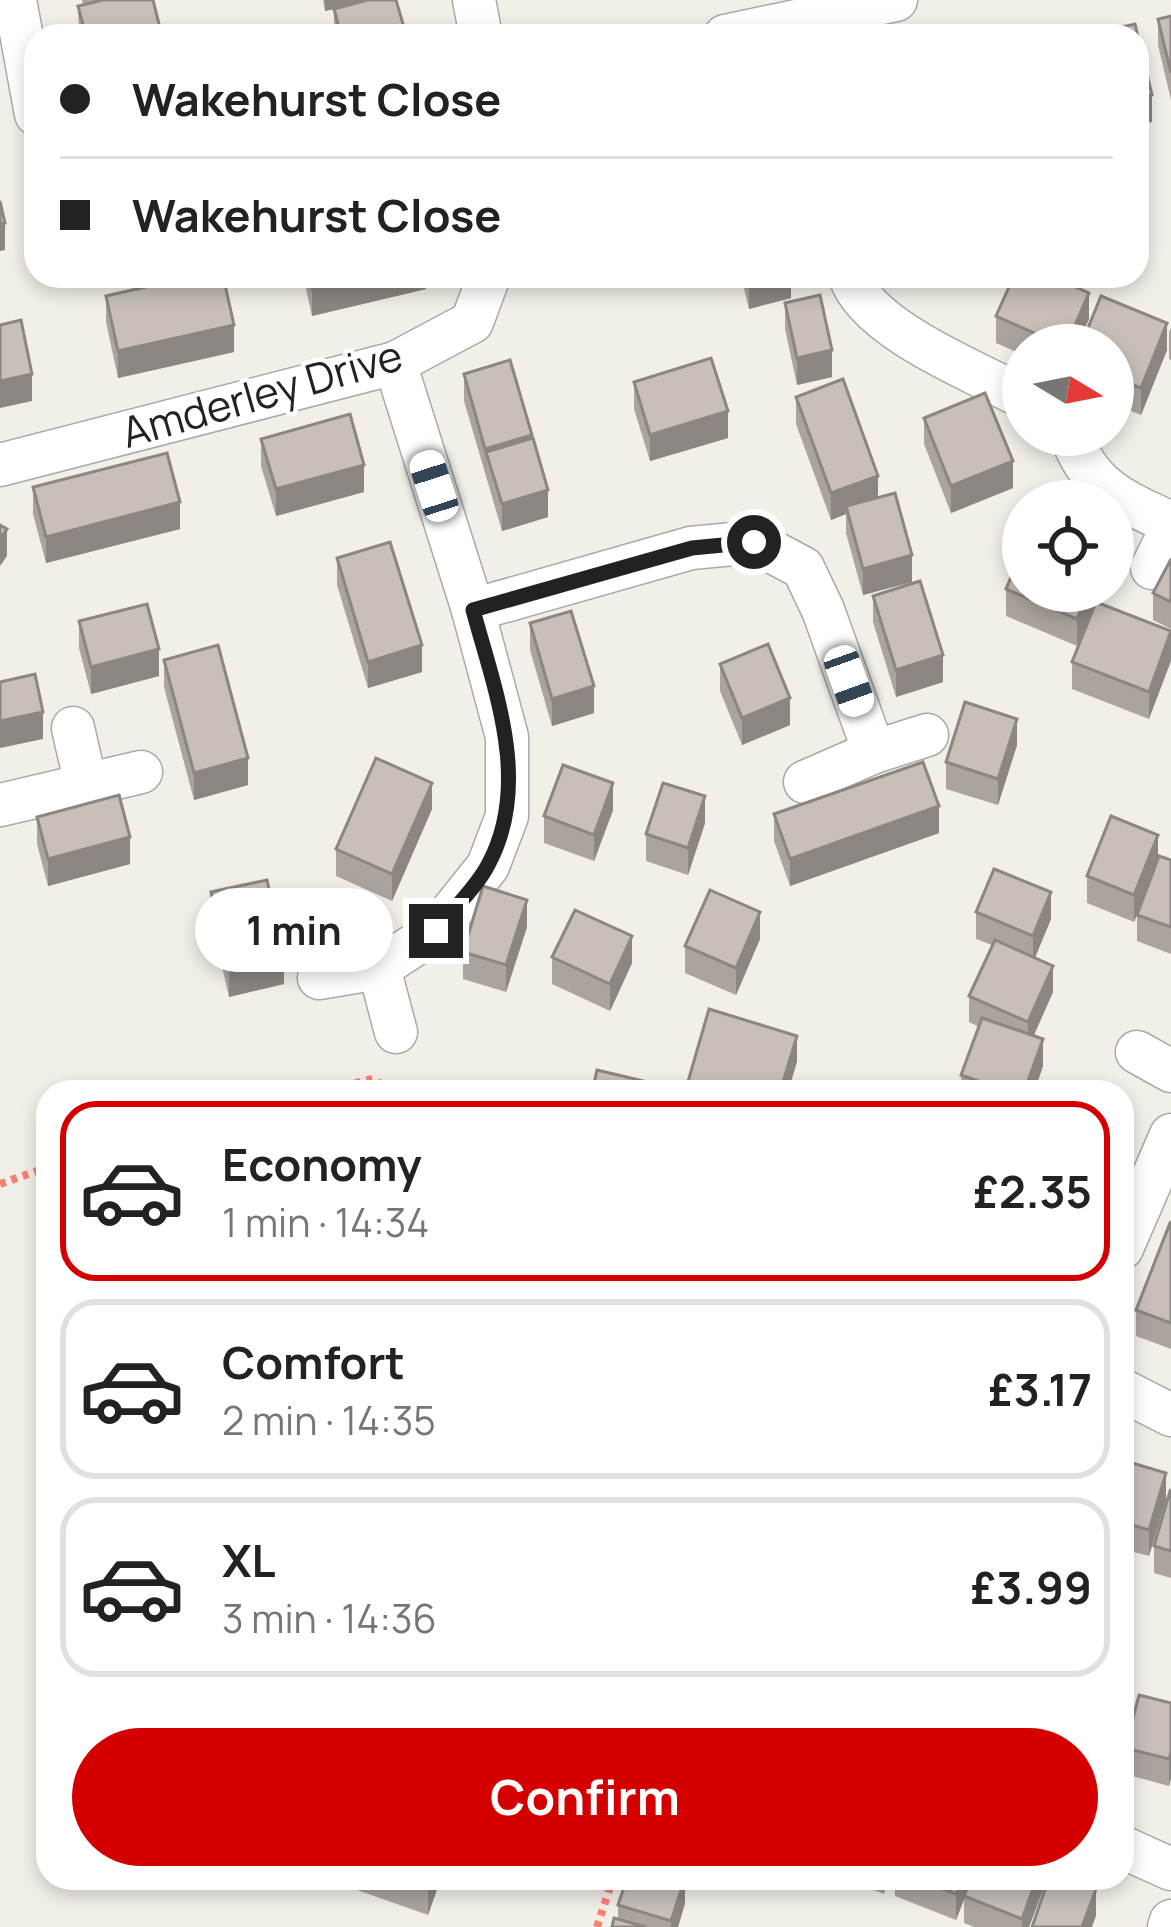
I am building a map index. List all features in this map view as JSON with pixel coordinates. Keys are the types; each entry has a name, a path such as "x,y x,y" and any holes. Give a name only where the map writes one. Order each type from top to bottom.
{"street":[{"path":"15,0 22,96"},
{"path":"820,24 896,0"},
{"name":"Amderley Drive","path":"0,465 394,363 472,322 485,288"},
{"path":"858,288 873,312 1002,386"},
{"path":"320,978 379,968 436,931 488,866 507,816 507,737 473,610 394,363"},
{"path":"1079,456 1094,480 1171,526 1151,568"},
{"path":"473,610 692,548 754,542 803,568 874,752"},
{"path":"74,728 86,785"},
{"path":"805,782 927,735"},
{"path":"0,805 141,772"},
{"path":"379,968 396,1031"},
{"path":"1134,1220 1171,1135"},
{"path":"1134,1396 1171,1415"},
{"path":"1134,1852 1171,1869"}],"path":[{"path":"0,1184 36,1171"},
{"path":"596,1927 609,1890"}],"building":[{"path":"103,0 153,0 159,24 83,24 78,6"},
{"path":"367,0 396,0 403,24 338,24 334,9"},
{"path":"1171,16 1171,73 1158,19"},
{"path":"141,288 226,288 234,325 118,351 106,296"},
{"path":"1009,288 1078,288 1089,293 1075,324 1014,324 996,316"},
{"path":"820,295 832,350 797,358 785,303"},
{"path":"1101,296 1167,323 1141,388 1134,385 1134,324 1090,324"},
{"path":"21,320 32,374 0,381 0,325"},
{"path":"711,358 728,411 650,435 634,382"},
{"path":"510,360 532,435 485,449 464,374"},
{"path":"843,379 878,476 831,493 796,397"},
{"path":"985,393 1002,434 1002,456 1011,456 1013,461 951,486 924,418"},
{"path":"350,414 364,465 276,489 261,439"},
{"path":"533,438 548,490 502,504 486,452"},
{"path":"167,453 180,502 46,537 33,487"},
{"path":"895,493 912,555 863,569 846,506"},
{"path":"390,542 422,645 368,662 337,558"},
{"path":"1171,559 1171,602 1153,593"},
{"path":"920,581 943,655 896,670 873,596"},
{"path":"147,604 159,649 91,667 79,621"},
{"path":"571,611 594,686 552,699 530,623"},
{"path":"1092,612 1122,612 1171,631 1149,692 1072,662"},
{"path":"768,644 790,698 742,718 720,664"},
{"path":"218,645 248,758 194,773 164,660"},
{"path":"35,674 43,712 0,721 0,682"},
{"path":"965,702 1017,719 998,779 946,762"},
{"path":"376,758 432,783 392,874 336,849"},
{"path":"923,762 939,806 790,859 774,814"},
{"path":"563,765 613,783 594,835 544,816"},
{"path":"663,783 705,796 688,848 646,834"},
{"path":"119,795 130,837 48,859 37,817"},
{"path":"1111,816 1158,835 1134,895 1087,876"},
{"path":"1159,856 1171,860 1171,927 1137,915"},
{"path":"994,869 1051,892 1033,936 976,912"},
{"path":"267,880 284,957 229,970 211,892"},
{"path":"483,886 527,900 506,965 463,952"},
{"path":"710,890 760,912 736,968 685,946"},
{"path":"575,910 632,936 610,984 552,957"},
{"path":"995,940 1053,966 1028,1022 969,996"},
{"path":"709,1009 797,1036 784,1080 688,1080"},
{"path":"982,1018 1043,1039 1028,1080 975,1080 961,1075"},
{"path":"597,1070 639,1080 595,1080"},
{"path":"1171,1224 1171,1323 1136,1310"},
{"path":"1134,1464 1166,1473 1149,1530 1134,1526"},
{"path":"1171,1492 1171,1551 1154,1546"},
{"path":"1139,1695 1171,1703 1169,1759 1134,1750"},
{"path":"623,1890 681,1890 671,1921 618,1905"},
{"path":"966,1890 1033,1890 1022,1919 964,1896"},
{"path":"1045,1890 1096,1890 1082,1927 1032,1927"},
{"path":"614,1918 646,1927 612,1927"}],"route":[{"path":"436,931 488,866 507,816 507,737 473,610 692,548 754,542"}]}
